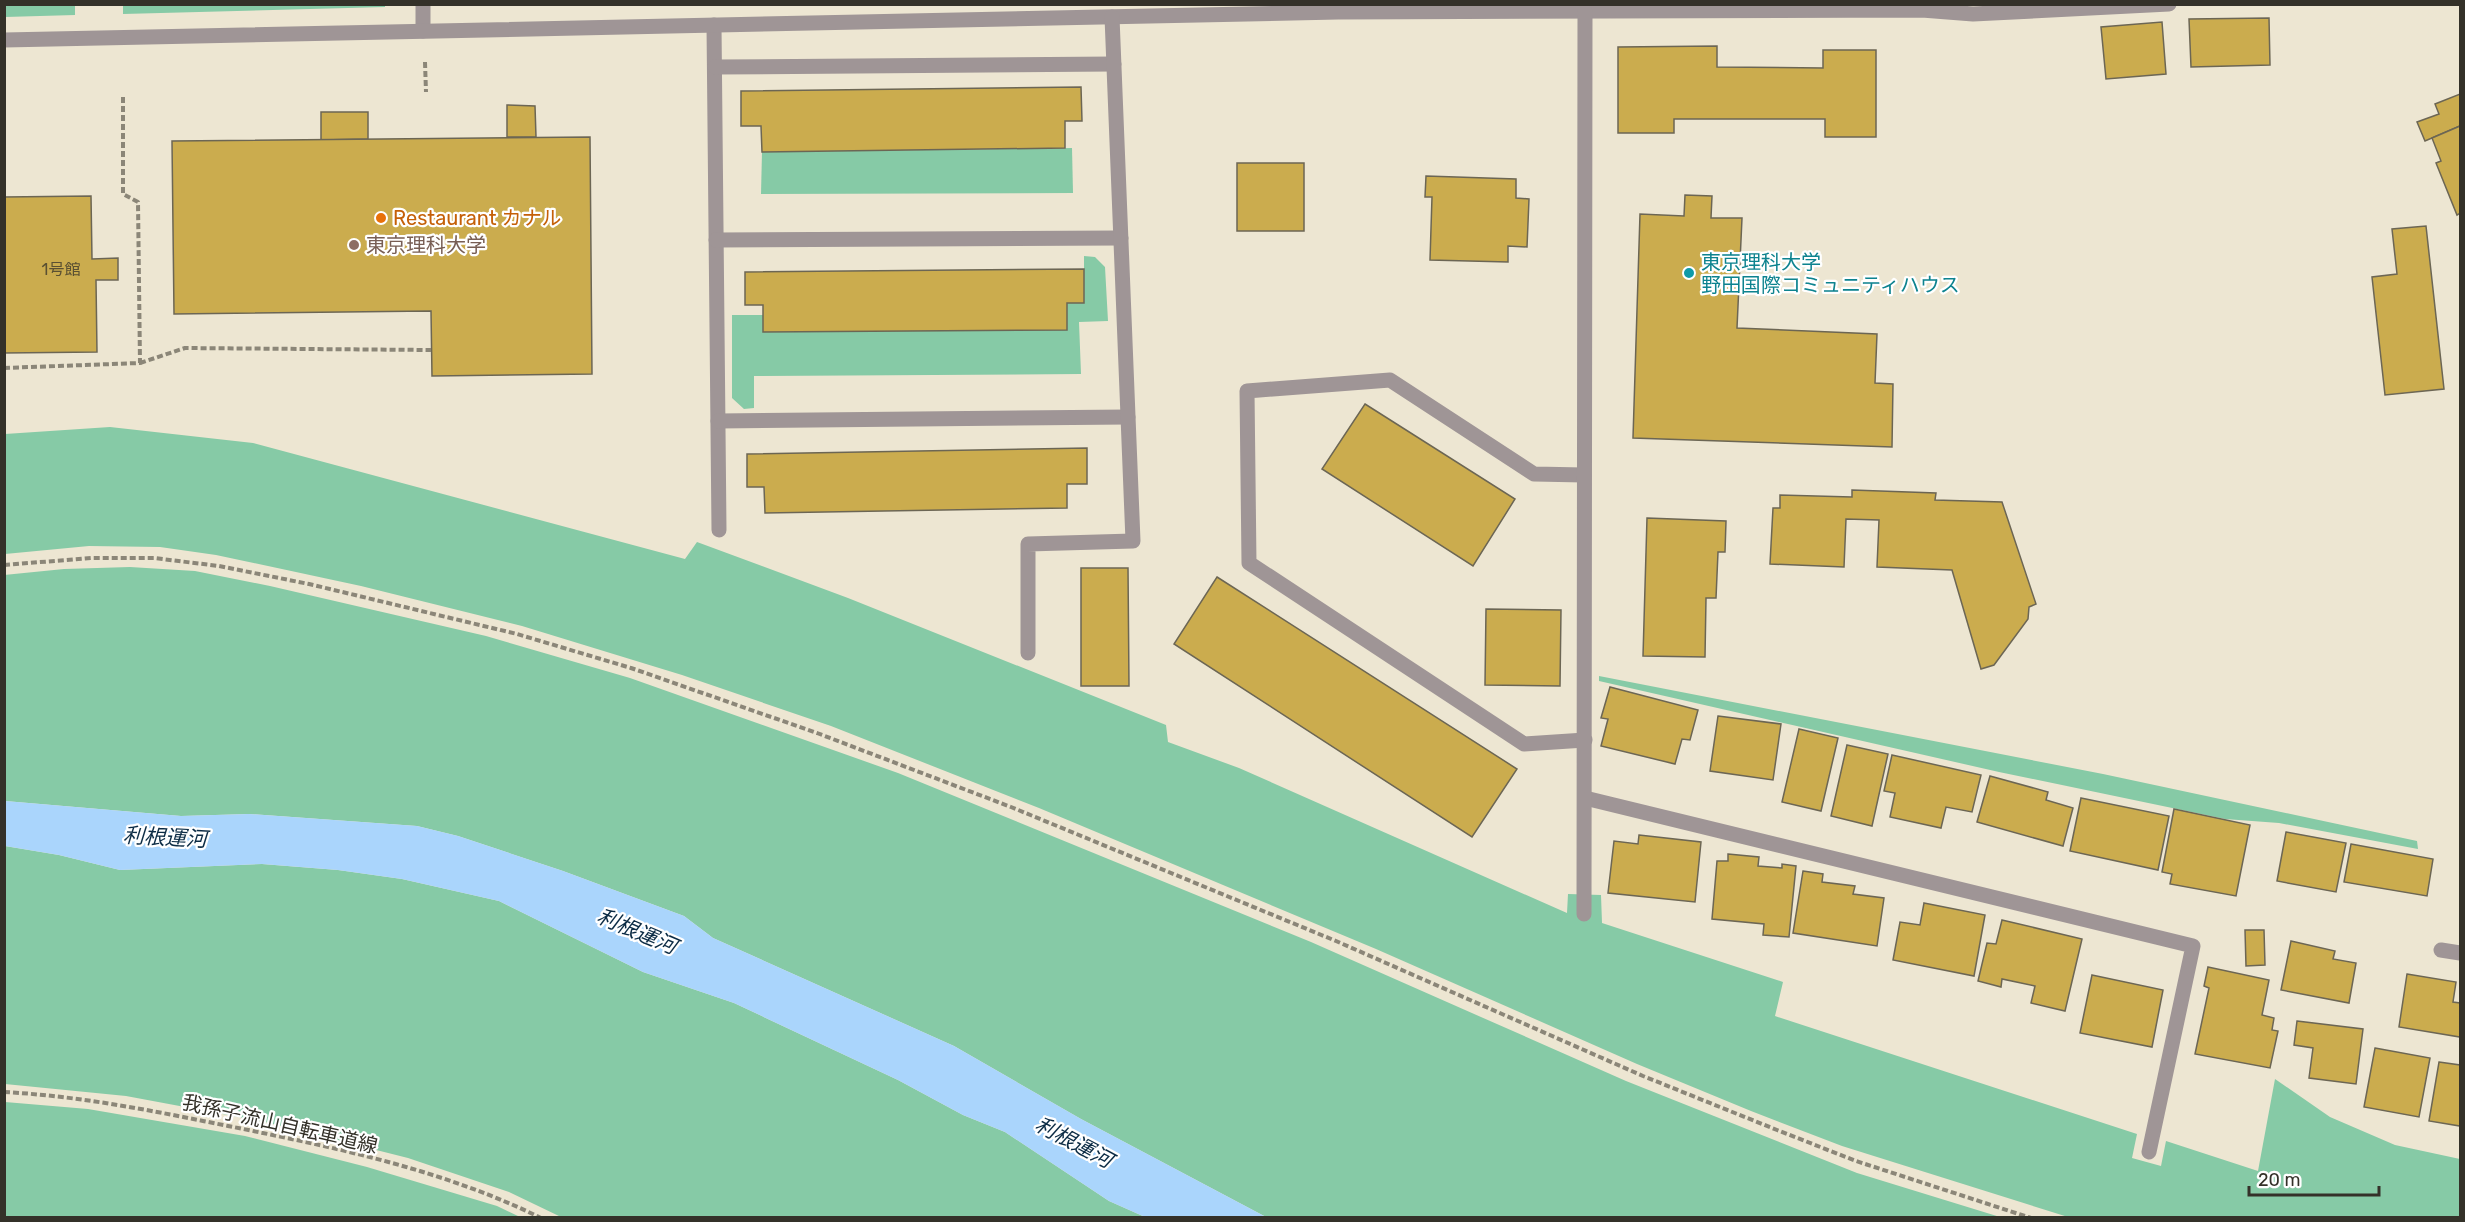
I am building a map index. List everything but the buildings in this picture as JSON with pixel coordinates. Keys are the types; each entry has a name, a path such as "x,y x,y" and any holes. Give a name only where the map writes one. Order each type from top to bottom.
{"street":[{"path":"423,4 423,31"},
{"path":"4,40 1338,12 1585,12 1921,7 1973,14 2169,4"},
{"path":"1584,914 1585,12"},
{"path":"1028,654 1028,544 1133,541 1112,17"},
{"path":"714,25 719,530"},
{"path":"715,67 1114,64"},
{"path":"717,240 1121,238"},
{"path":"1584,475 1534,474 1390,380 1247,391 1249,563 1524,744 1585,740"},
{"path":"718,420 1128,417"},
{"path":"1585,798 2193,946 2149,1152"},
{"path":"2441,950 2460,953"}],"path":[{"path":"123,97 123,194 138,202 140,363"},
{"path":"4,368 140,363 184,348 431,351"},
{"path":"4,565 101,558 154,558 219,566 309,584 518,634 632,668 817,733 1011,807 1336,941 1643,1076 1777,1130 1856,1161 2031,1218"},
{"name":"我孫子流山自転車道線","path":"4,1092 51,1094 148,1110 298,1140 401,1167 499,1197 541,1218"}],"green space":[{"path":"4,5 75,5 75,15 5,17"},
{"path":"123,5 385,5 385,7 123,14"},
{"path":"1072,148 1073,193 761,194 762,152"},
{"path":"1084,256 1095,257 1105,267 1108,321 1079,322 1081,374 754,376 754,408 744,409 732,398 732,315 763,315 763,332 1067,330 1067,303 1084,302"},
{"path":"110,427 253,443 685,559 697,542 848,598 1166,725 1168,742 1239,768 1567,913 1568,894 1601,895 1602,923 1783,982 1775,1016 2137,1134 2132,1158 2161,1166 2166,1141 2258,1171 2275,1079 2330,1117 2395,1145 2460,1159 2460,1217 2068,1217 1842,1146 1751,1111 1637,1064 1376,949 1039,808 831,726 682,675 522,626 361,586 216,555 160,547 89,546 5,554 5,434"},
{"path":"130,567 195,571 270,586 486,636 630,678 898,773 1311,942 1626,1081 1857,1173 2000,1217 1266,1217 1081,1119 954,1046 713,938 684,916 563,871 458,836 417,826 249,814 181,816 5,801 4,575 64,569"},
{"path":"1599,676 2103,774 2417,841 2418,849 2279,823 2225,819 1999,772 1599,681"},
{"path":"5,846 59,855 120,870 262,864 338,870 402,879 499,901 643,972 734,1003 898,1080 963,1115 1005,1132 1109,1201 1145,1217 561,1217 509,1192 408,1158 265,1122 126,1096 5,1084"},
{"path":"5,1102 88,1109 245,1136 367,1167 497,1206 520,1217 5,1217"}],"water":[{"name":"利根運河","path":"5,801 181,816 249,814 417,826 458,836 563,871 684,916 713,938 954,1046 1081,1119 1266,1217 1145,1217 1109,1201 1005,1132 963,1115 898,1080 734,1003 643,972 499,901 402,879 338,870 262,864 120,870 59,855 5,846"}],"place":[{"name":"Restaurant カナル","path":"381,218"},
{"name":"東京理科大学","path":"354,245"},
{"name":"東京理科大学 野田国際コミュニティハウス","path":"1689,273"}]}
